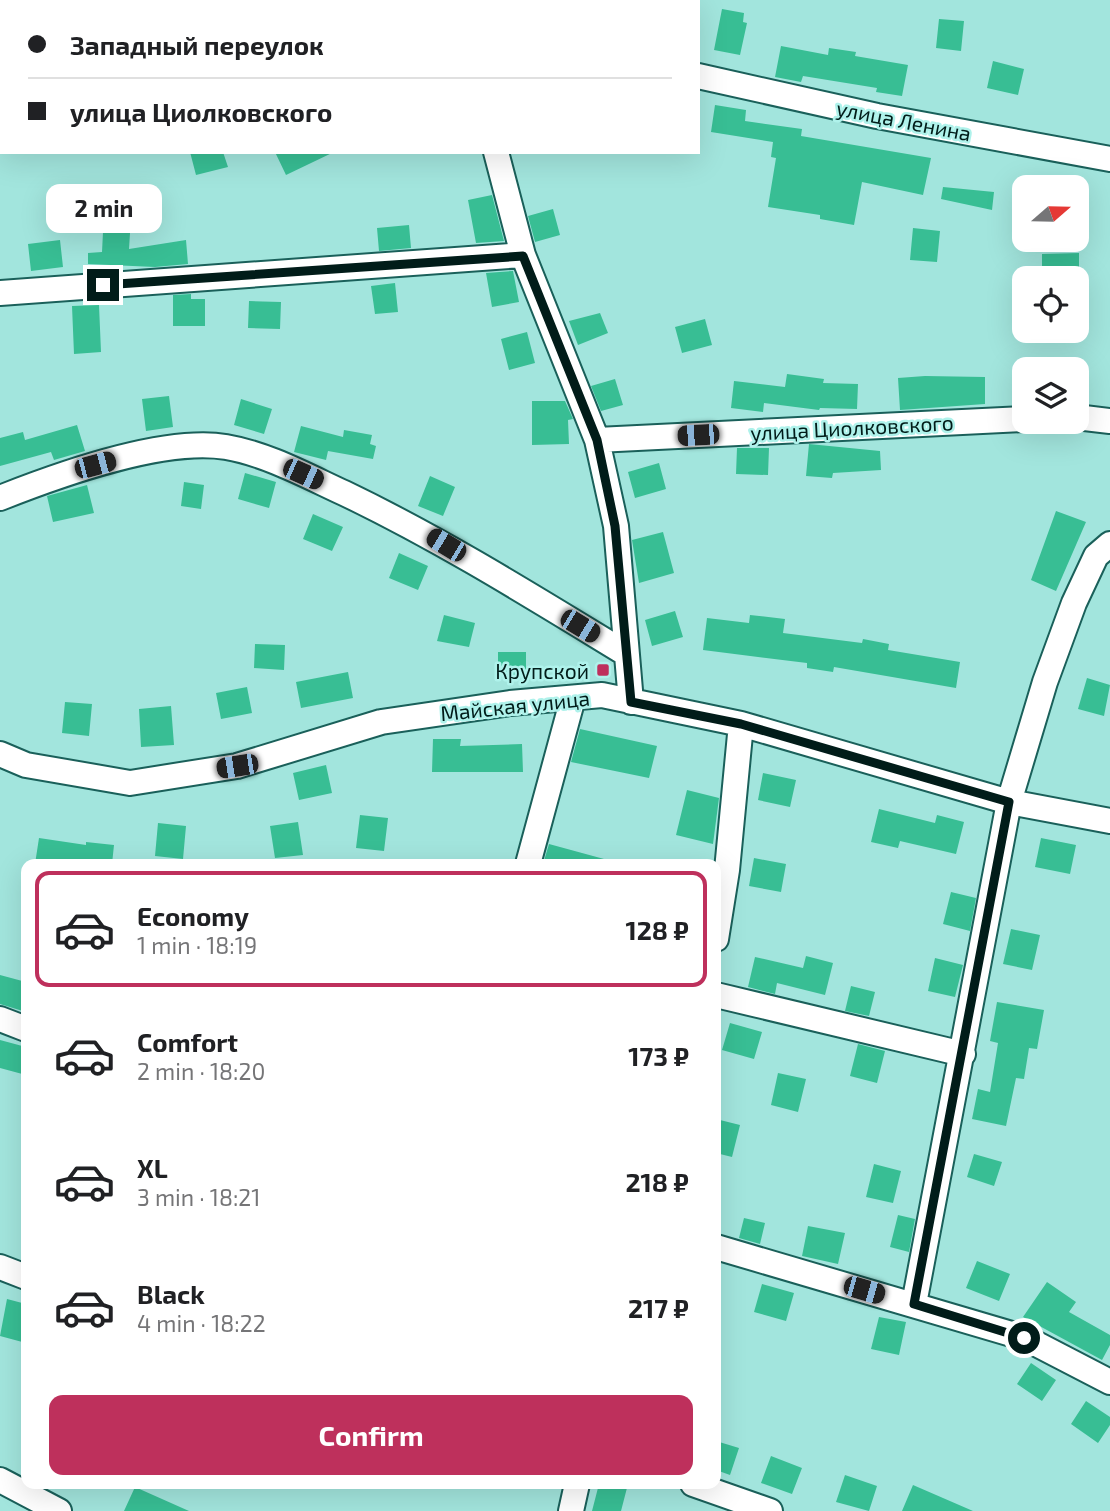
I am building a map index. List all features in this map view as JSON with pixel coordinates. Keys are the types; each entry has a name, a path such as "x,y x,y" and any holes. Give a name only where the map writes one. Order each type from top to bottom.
{"street":[{"name":"улица Ленина","path":"700,76 877,116 1110,159"},
{"path":"497,154 523,256 597,440 615,526 624,601 625,653 631,702"},
{"path":"0,293 523,256"},
{"path":"1089,419 1110,421"},
{"name":"улица Циолковского","path":"597,440 1012,420"},
{"path":"0,498 54,476 116,460 182,448 225,447 281,464 423,531 625,653"},
{"path":"914,1304 1009,802 1045,681 1074,603 1096,556 1110,544"},
{"name":"Майская улица","path":"0,754 26,765 130,783 237,766 381,722 510,702 602,695 741,724 1009,802 1110,821"},
{"path":"529,859 573,698"},
{"path":"721,908 741,724"},
{"path":"721,997 962,1054"},
{"path":"0,1019 21,1027"},
{"path":"721,1248 1024,1338 1110,1382"},
{"path":"0,1267 21,1275"},
{"path":"0,1480 59,1511"},
{"path":"571,1511 575,1489"},
{"path":"707,1489 769,1511"}],"building":[{"path":"722,9 744,13 743,22 747,23 740,55 714,50"},
{"path":"939,19 964,21 961,51 936,48"},
{"path":"781,46 828,55 829,48 856,52 855,56 908,65 902,96 876,92 877,88 803,76 801,82 775,77"},
{"path":"993,61 1024,69 1018,95 987,88"},
{"path":"715,105 746,110 745,121 802,129 801,136 931,158 923,195 862,182 854,225 820,219 820,215 768,207 776,158 771,157 773,142 711,132"},
{"path":"191,154 224,154 228,167 196,175"},
{"path":"276,154 330,154 286,175"},
{"path":"943,187 994,192 992,210 941,199"},
{"path":"492,195 504,241 476,243 468,200"},
{"path":"553,209 560,235 535,242 528,216"},
{"path":"409,225 411,248 379,251 377,228"},
{"path":"913,228 940,231 937,262 910,260"},
{"path":"103,232 130,233 129,249 186,240 188,264 155,267 88,264 88,253 102,252"},
{"path":"60,240 63,267 31,271 28,244"},
{"path":"1079,253 1079,266 1042,266 1042,254"},
{"path":"513,271 519,302 492,307 486,273"},
{"path":"395,283 398,312 375,314 371,286"},
{"path":"191,294 191,299 205,299 205,326 173,326 173,295"},
{"path":"249,301 281,302 280,329 248,328"},
{"path":"99,305 101,352 74,354 72,306"},
{"path":"600,313 608,333 578,345 569,321"},
{"path":"705,319 712,345 682,353 675,327"},
{"path":"527,332 535,363 509,370 501,339"},
{"path":"787,374 824,379 823,383 858,384 857,409 819,410 764,403 763,412 731,408 734,381 785,387"},
{"path":"985,377 985,404 900,410 898,378"},
{"path":"615,379 623,405 601,411 591,386"},
{"path":"169,396 173,427 146,431 142,399"},
{"path":"241,399 272,409 264,434 234,425"},
{"path":"532,401 565,401 573,419 568,420 569,444 532,445"},
{"path":"77,425 85,451 54,460 51,452 0,466 0,438 23,432 25,440"},
{"path":"301,426 343,437 344,430 372,435 370,444 376,446 373,459 328,451 326,460 294,452"},
{"path":"809,444 880,451 881,470 833,473 832,478 806,476"},
{"path":"737,448 769,448 768,475 736,474"},
{"path":"659,463 666,489 635,498 628,472"},
{"path":"245,473 276,482 269,508 238,499"},
{"path":"430,476 455,487 443,516 418,506"},
{"path":"184,482 204,485 201,509 181,506"},
{"path":"87,485 94,513 53,522 47,496"},
{"path":"1056,511 1086,522 1056,591 1031,580"},
{"path":"313,514 343,527 332,551 303,539"},
{"path":"663,532 674,573 639,583 632,540"},
{"path":"399,553 428,566 418,590 389,578"},
{"path":"675,611 683,637 652,646 645,620"},
{"path":"444,615 475,623 469,647 437,641"},
{"path":"750,615 785,619 783,633 862,643 863,639 889,644 888,650 960,662 956,688 834,667 833,672 807,668 807,663 703,650 707,618 749,623"},
{"path":"255,644 285,645 284,670 254,668"},
{"path":"498,652 526,652 526,676 498,675"},
{"path":"348,672 353,698 301,708 296,682"},
{"path":"1087,678 1110,685 1104,716 1078,709"},
{"path":"247,687 252,713 221,719 216,693"},
{"path":"65,702 92,704 89,736 62,733"},
{"path":"171,706 174,745 141,747 139,709"},
{"path":"580,729 657,746 649,778 571,762"},
{"path":"433,739 461,739 460,746 522,744 523,772 432,772"},
{"path":"326,765 332,793 299,800 293,773"},
{"path":"763,773 796,780 790,807 758,800"},
{"path":"687,790 719,798 713,844 676,835"},
{"path":"879,809 935,823 937,815 964,822 956,854 900,841 898,848 871,842"},
{"path":"360,815 388,818 384,851 356,848"},
{"path":"298,822 303,855 275,858 270,826"},
{"path":"158,823 186,826 183,859 155,856"},
{"path":"39,838 86,845 86,842 114,845 113,859 36,859"},
{"path":"1041,838 1076,845 1070,874 1035,867"},
{"path":"549,844 604,859 544,859"},
{"path":"754,858 786,864 781,892 749,886"},
{"path":"951,892 976,898 970,931 943,924"},
{"path":"1011,929 1040,935 1032,970 1003,964"},
{"path":"806,956 833,963 825,995 777,983 775,994 748,987 755,957 803,968"},
{"path":"935,958 963,965 955,997 928,991"},
{"path":"0,975 21,981 21,1010 0,1004"},
{"path":"851,986 875,992 869,1016 845,1011"},
{"path":"997,1002 1044,1010 1037,1049 1029,1048 1024,1079 1016,1078 1006,1126 972,1119 978,1089 990,1092 998,1043 990,1041"},
{"path":"730,1023 762,1032 754,1059 722,1050"},
{"path":"0,1040 21,1046 21,1074 0,1068"},
{"path":"858,1044 885,1051 877,1083 850,1076"},
{"path":"778,1073 806,1079 798,1112 771,1105"},
{"path":"721,1120 740,1125 732,1157 721,1154"},
{"path":"974,1154 1002,1162 994,1186 967,1177"},
{"path":"874,1164 901,1171 893,1203 866,1197"},
{"path":"898,1215 915,1219 909,1252 890,1247"},
{"path":"744,1218 765,1223 760,1244 739,1238"},
{"path":"808,1226 845,1233 838,1264 802,1256"},
{"path":"977,1261 1010,1274 999,1301 966,1288"},
{"path":"1047,1282 1076,1302 1069,1312 1110,1335 1110,1345 1102,1360 1023,1317"},
{"path":"762,1284 794,1293 786,1321 754,1312"},
{"path":"7,1299 21,1303 21,1342 0,1336"},
{"path":"879,1317 906,1322 899,1355 871,1349"},
{"path":"1031,1363 1056,1380 1042,1401 1017,1384"},
{"path":"1086,1401 1110,1417 1110,1425 1098,1443 1071,1424"},
{"path":"721,1443 739,1448 730,1475 721,1472"},
{"path":"771,1456 802,1468 792,1494 761,1483"},
{"path":"845,1475 877,1486 869,1511 836,1502"},
{"path":"913,1485 973,1511 902,1511"},
{"path":"134,1489 140,1489 189,1511 124,1511"},
{"path":"598,1489 627,1489 621,1511 592,1511"}],"place":[{"name":"Крупской","path":"603,670"}],"route":[{"path":"103,285 523,256 597,440 615,526 624,601 625,653 631,702 741,724 1009,802 914,1304 1024,1338"}]}
